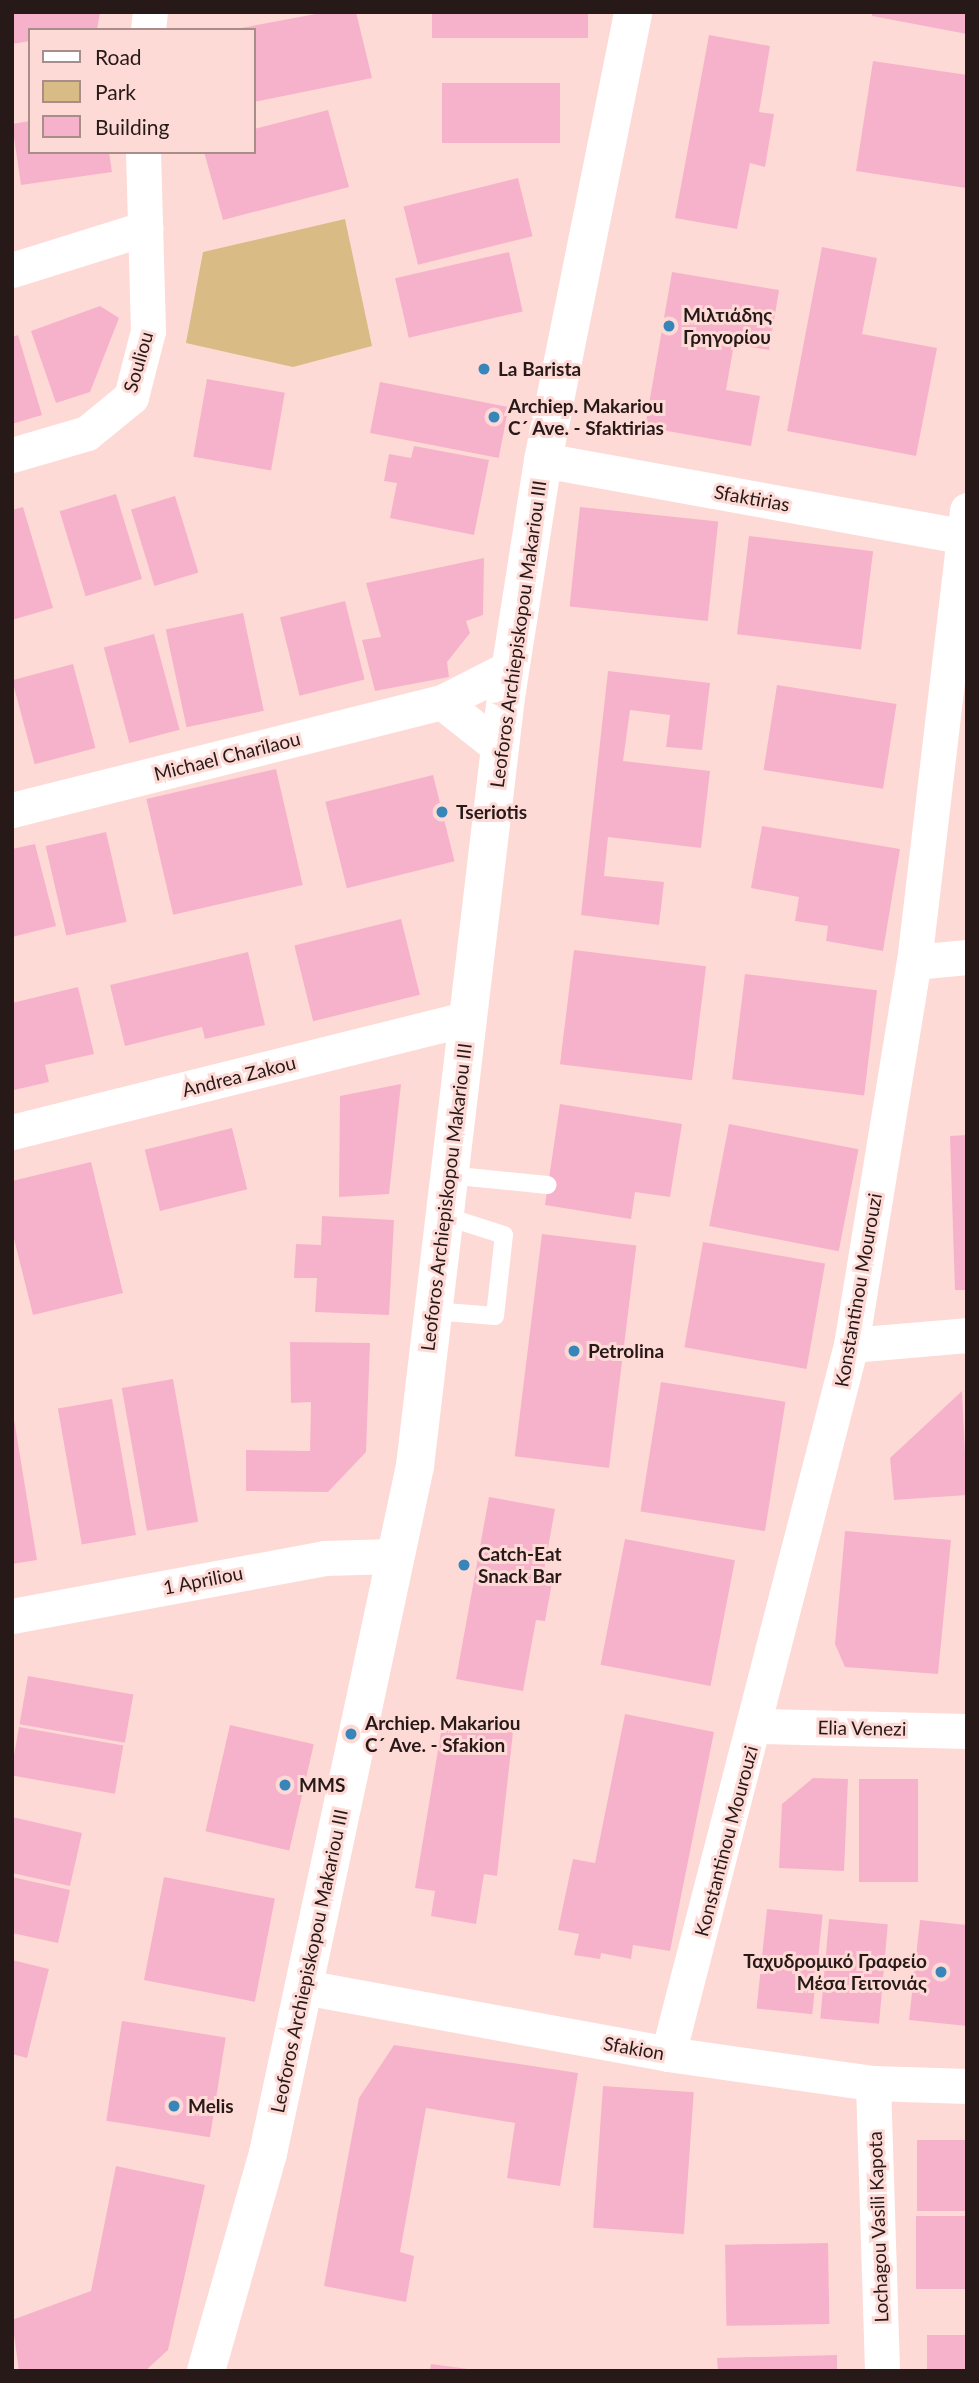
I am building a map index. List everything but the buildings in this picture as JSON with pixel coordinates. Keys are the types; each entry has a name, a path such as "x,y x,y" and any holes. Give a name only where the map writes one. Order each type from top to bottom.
{"main road":[{"name":"Leoforos Archiepiskopou Makariou III","path":"203,2368 268,2153 415,1466 466,1019 511,667 543,460 634,12"}],"street":[{"name":"Souliou","path":"12,454 87,432 131,397 148,331 144,154"},
{"path":"12,270 146,228"},
{"name":"Sfaktirias","path":"543,460 964,523"},
{"name":"Konstantinou Mourouzi","path":"668,2054 758,1726 852,1345 914,962 964,523"},
{"name":"Michael Charilaou","path":"12,810 442,702 511,667"},
{"path":"442,702 500,748"},
{"path":"914,962 967,957"},
{"name":"Andrea Zakou","path":"12,1132 466,1019"},
{"path":"852,1345 967,1335"},
{"name":"1 Apriliou","path":"12,1616 324,1558 395,1556"},
{"name":"Elia Venezi","path":"758,1726 967,1731"},
{"name":"Sfakion","path":"304,1987 668,2054 873,2082 967,2086"},
{"name":"Lochagou Vasili Kapota","path":"873,2082 882,2371"}],"lane":[{"path":"449,1175 548,1185"},
{"path":"433,1311 495,1316 497,1302 504,1235 444,1216"}],"green space":[{"path":"345,219 372,346 293,367 186,343 203,252"}],"place":[{"name":"Μιλτιάδης Γρηγορίου","path":"669,326"},
{"name":"La Barista","path":"484,369"},
{"name":"Archiep. Makariou C´ Ave. - Sfaktirias","path":"494,417"},
{"name":"Tseriotis","path":"442,812"},
{"name":"Petrolina","path":"574,1351"},
{"name":"Catch-Eat Snack Bar","path":"464,1565"},
{"name":"Archiep. Makariou C´ Ave. - Sfakion","path":"351,1734"},
{"name":"MMS","path":"285,1785"},
{"name":"Ταχυδρομικό Γραφείο Μέσα Γειτονιάς","path":"941,1972"},
{"name":"Melis","path":"174,2106"}]}
